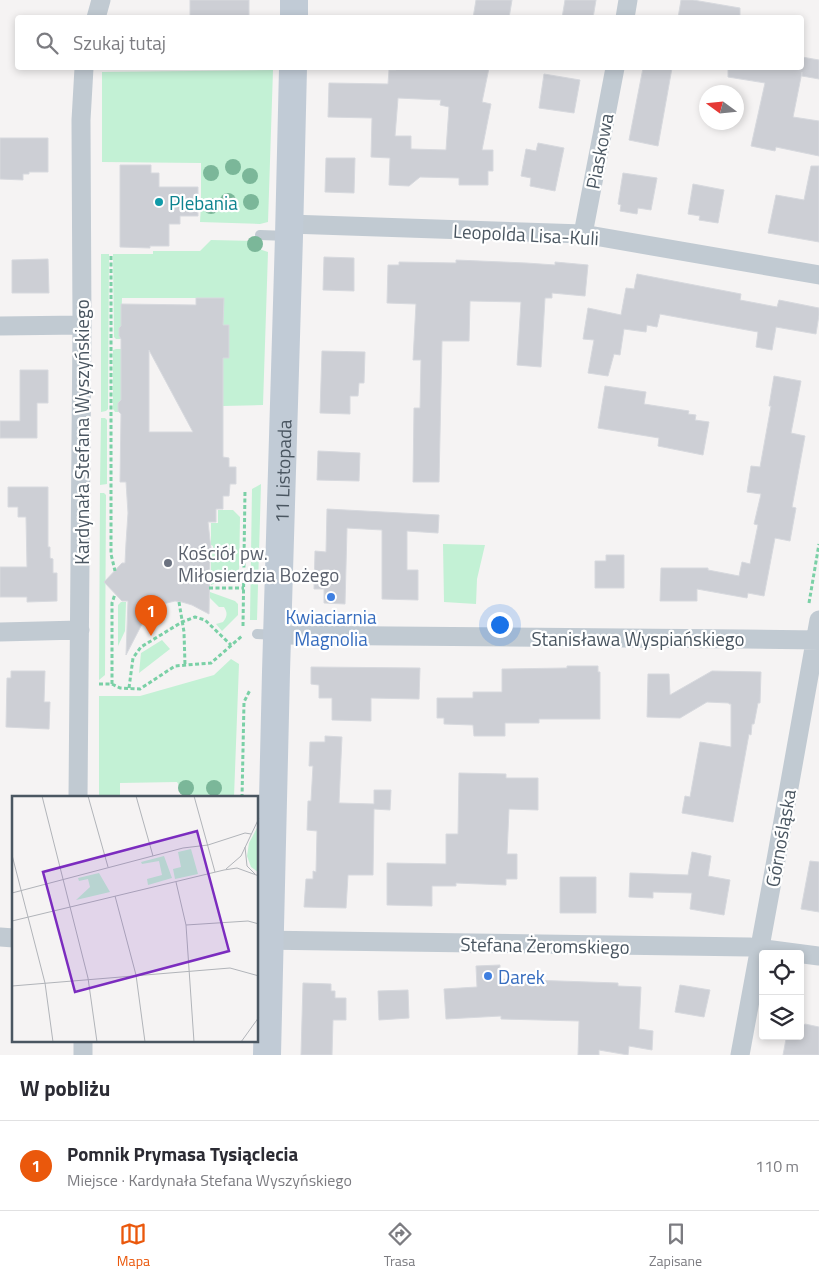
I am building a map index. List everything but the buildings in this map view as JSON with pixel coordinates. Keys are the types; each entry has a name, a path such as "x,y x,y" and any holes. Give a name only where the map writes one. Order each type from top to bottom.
{"street":[{"path":"97,15 101,0"},
{"path":"294,0 294,15"},
{"path":"626,15 628,0"},
{"name":"Kardynała Stefana Wyszyńskiego","path":"78,796 82,325 81,120 84,70"},
{"name":"11 Listopada","path":"267,1055 264,940 267,635 289,230 293,70"},
{"name":"Piaskowa","path":"583,234 615,70"},
{"name":"Leopolda Lisa-Kuli","path":"289,230 583,234 819,275"},
{"path":"0,326 82,325"},
{"name":"Górnośląska","path":"740,1055 817,640 819,620"},
{"path":"0,632 80,630"},
{"name":"Stanisława Wyspiańskiego","path":"267,635 817,640"},
{"name":"Stefana Żeromskiego","path":"264,940 760,948 819,956"},
{"path":"83,1042 83,1055"}],"lane":[{"path":"260,235 289,230"}],"path":[{"path":"111,256 111,554 115,571"},
{"path":"99,684 112,684 120,688 140,689 175,666 211,663 243,634 245,490"},
{"path":"209,588 244,588"},
{"path":"112,684 112,603 115,594"},
{"path":"810,597 819,598"},
{"path":"179,602 184,632 185,665"},
{"path":"128,688 133,658 141,647 182,622 195,617 205,620 231,645"},
{"path":"242,796 244,702 252,687"}],"green space":[{"path":"273,70 268,222 260,224 200,222 201,163 102,162 102,72"},
{"path":"211,240 260,241 259,249 268,252 263,405 223,406 223,358 229,357 229,325 223,325 223,298 122,298 121,326 119,328 121,339 114,337 113,254 153,254 153,251 200,251"},
{"path":"101,254 109,254 108,409 101,412"},
{"path":"121,349 121,400 118,403 119,412 115,412 113,409 113,350"},
{"path":"101,418 107,420 107,484 100,485"},
{"path":"261,484 257,620 250,620 252,489"},
{"path":"100,493 106,495 105,675 99,680"},
{"path":"218,510 233,510 240,517 239,575 211,585 211,551 213,546 211,545 211,523 218,523"},
{"path":"443,544 485,545 477,579 476,604 444,602"},
{"path":"210,592 235,601 238,604 238,615 222,631 216,624 223,622 226,617 226,611 224,607 219,607 210,598"},
{"path":"121,602 126,602 125,631 118,646 118,605"},
{"path":"162,640 170,649 139,673 141,653"},
{"path":"231,659 239,664 234,796 184,796 177,782 120,783 120,796 99,796 99,696 140,696 214,675"}],"place":[{"name":"Plebania","path":"159,202"},
{"name":"Kościół pw. Miłosierdzia Bożego","path":"168,563"},
{"name":"Kwiaciarnia Magnolia","path":"331,597"},
{"name":"Pomnik Prymasa Tysiąclecia","path":"151,636"},
{"name":"Darek","path":"488,976"}]}
